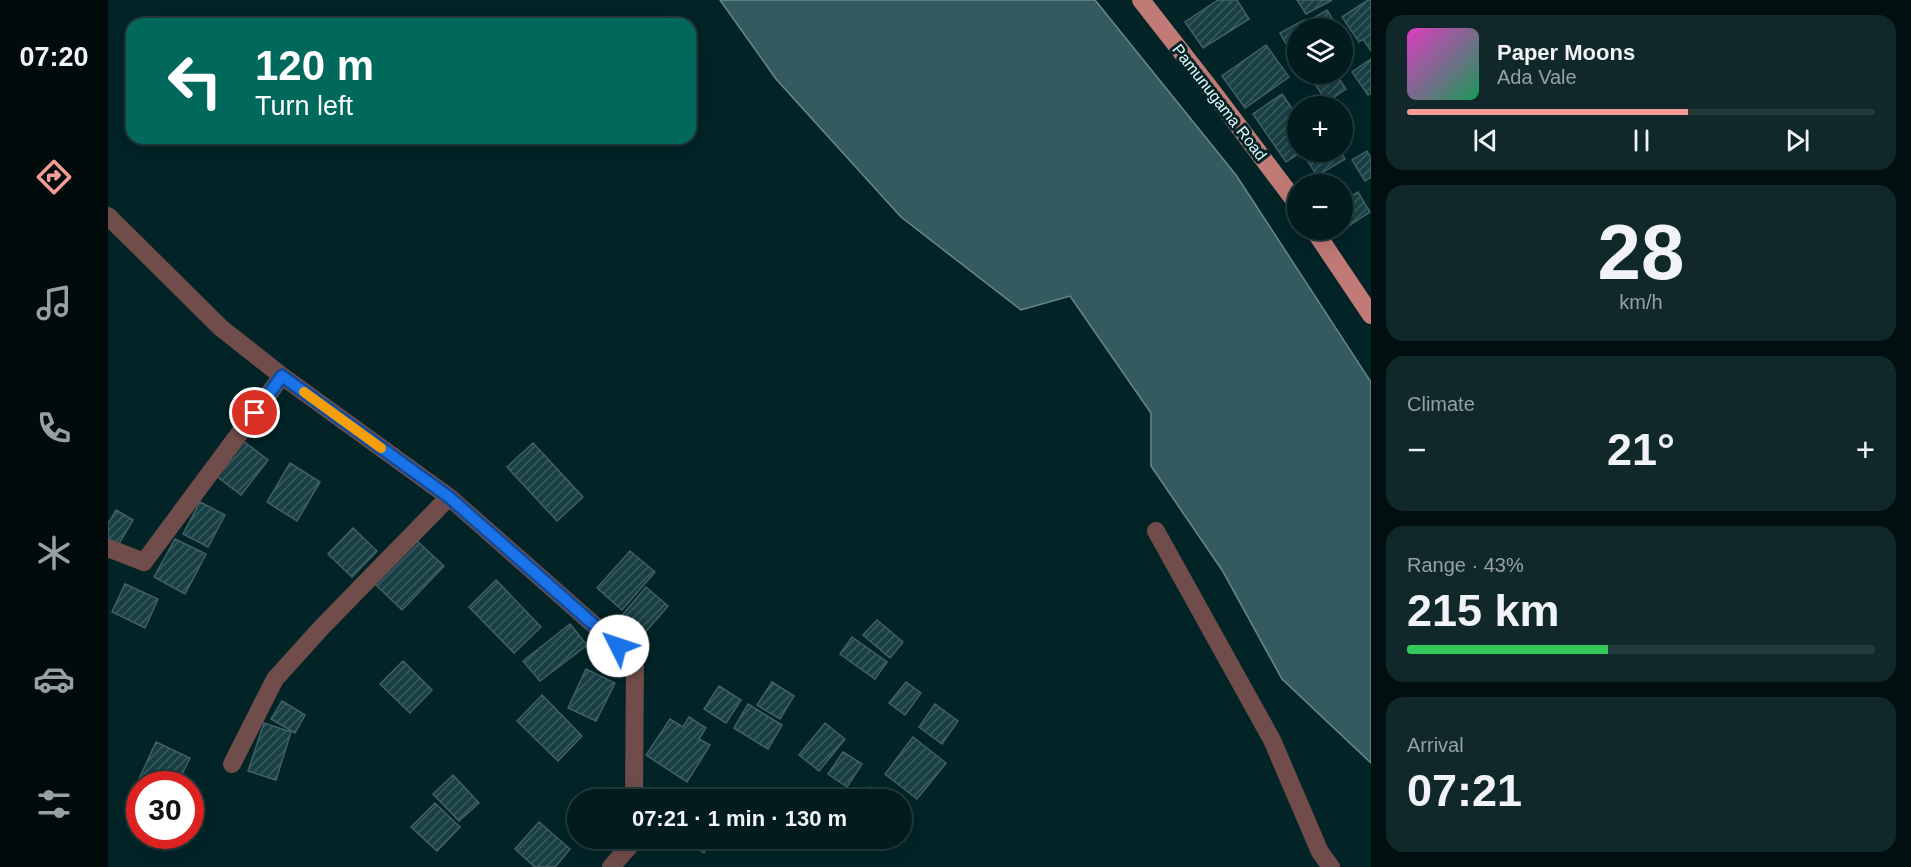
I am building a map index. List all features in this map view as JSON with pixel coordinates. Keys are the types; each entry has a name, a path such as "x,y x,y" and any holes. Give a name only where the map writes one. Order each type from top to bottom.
{"main road":[{"name":"Pamunugama Road","path":"1141,0 1287,190"},
{"path":"1321,240 1371,315"}],"street":[{"path":"108,216 221,328 282,376 449,497 635,661 634,789"},
{"path":"108,548 144,562 282,376"},
{"path":"232,764 275,679 322,627 449,497"},
{"path":"1156,531 1272,740 1320,852 1331,867"},
{"path":"611,867 627,849"}],"water":[{"path":"720,0 1095,0 1236,175 1371,382 1371,763 1282,679 1222,570 1151,466 1151,413 1070,296 1021,310 901,217 776,79"}],"building":[{"path":"1218,0 1237,0 1249,19 1203,48 1185,22"},
{"path":"1297,0 1332,0 1306,14"},
{"path":"1371,0 1371,51 1363,39 1359,42 1353,33 1353,18 1342,17"},
{"path":"1327,10 1332,18 1313,18"},
{"path":"1287,29 1287,46 1280,33"},
{"path":"1266,45 1287,74 1287,78 1245,108 1222,76"},
{"path":"1371,59 1371,93 1368,95 1353,71"},
{"path":"1315,84 1343,84 1346,89 1336,96 1323,96"},
{"path":"1282,94 1287,101 1287,161 1286,162 1253,114"},
{"path":"1367,151 1371,158 1371,177 1365,181 1353,159"},
{"path":"1308,162 1340,162 1320,174 1316,174"},
{"path":"1358,192 1370,212 1353,223 1353,195"},
{"path":"242,440 268,460 241,495 215,475"},
{"path":"533,443 583,497 557,521 507,467"},
{"path":"290,463 320,482 297,521 267,502"},
{"path":"200,502 225,515 208,547 183,534"},
{"path":"116,510 133,520 117,547 108,542 108,524"},
{"path":"353,528 377,551 352,577 328,554"},
{"path":"175,539 206,554 185,594 154,577"},
{"path":"415,539 444,566 402,610 373,582"},
{"path":"630,551 655,572 622,610 597,588"},
{"path":"496,580 541,627 514,653 469,607"},
{"path":"125,584 158,599 145,628 112,612"},
{"path":"646,587 668,606 641,637 619,619"},
{"path":"877,620 903,642 890,658 863,635"},
{"path":"570,624 587,645 540,681 523,661"},
{"path":"852,637 887,662 875,679 840,654"},
{"path":"403,661 432,690 410,713 380,684"},
{"path":"586,669 615,683 596,721 568,708"},
{"path":"772,682 794,696 780,719 757,705"},
{"path":"906,682 921,693 905,715 889,703"},
{"path":"719,686 741,700 726,723 704,709"},
{"path":"542,695 582,736 558,761 517,721"},
{"path":"282,701 305,715 295,733 271,719"},
{"path":"748,704 782,725 768,749 734,728"},
{"path":"935,704 958,721 942,744 919,727"},
{"path":"689,717 706,728 699,739 710,745 687,782 646,755 670,719 683,727"},
{"path":"264,723 291,732 276,780 248,771"},
{"path":"825,723 845,739 819,771 799,755"},
{"path":"913,737 946,763 917,799 912,795 912,789 904,789 885,774"},
{"path":"156,742 190,758 184,771 143,771"},
{"path":"843,752 862,764 847,787 828,774"},
{"path":"453,775 479,803 459,821 433,794"},
{"path":"435,803 460,827 437,851 411,827"},
{"path":"539,822 567,846 567,849 570,849 555,867 535,867 515,849"}],"slow traffic":[{"path":"304,392 381,448"}],"route":[{"path":"255,413 282,376 449,497 618,646"}]}
